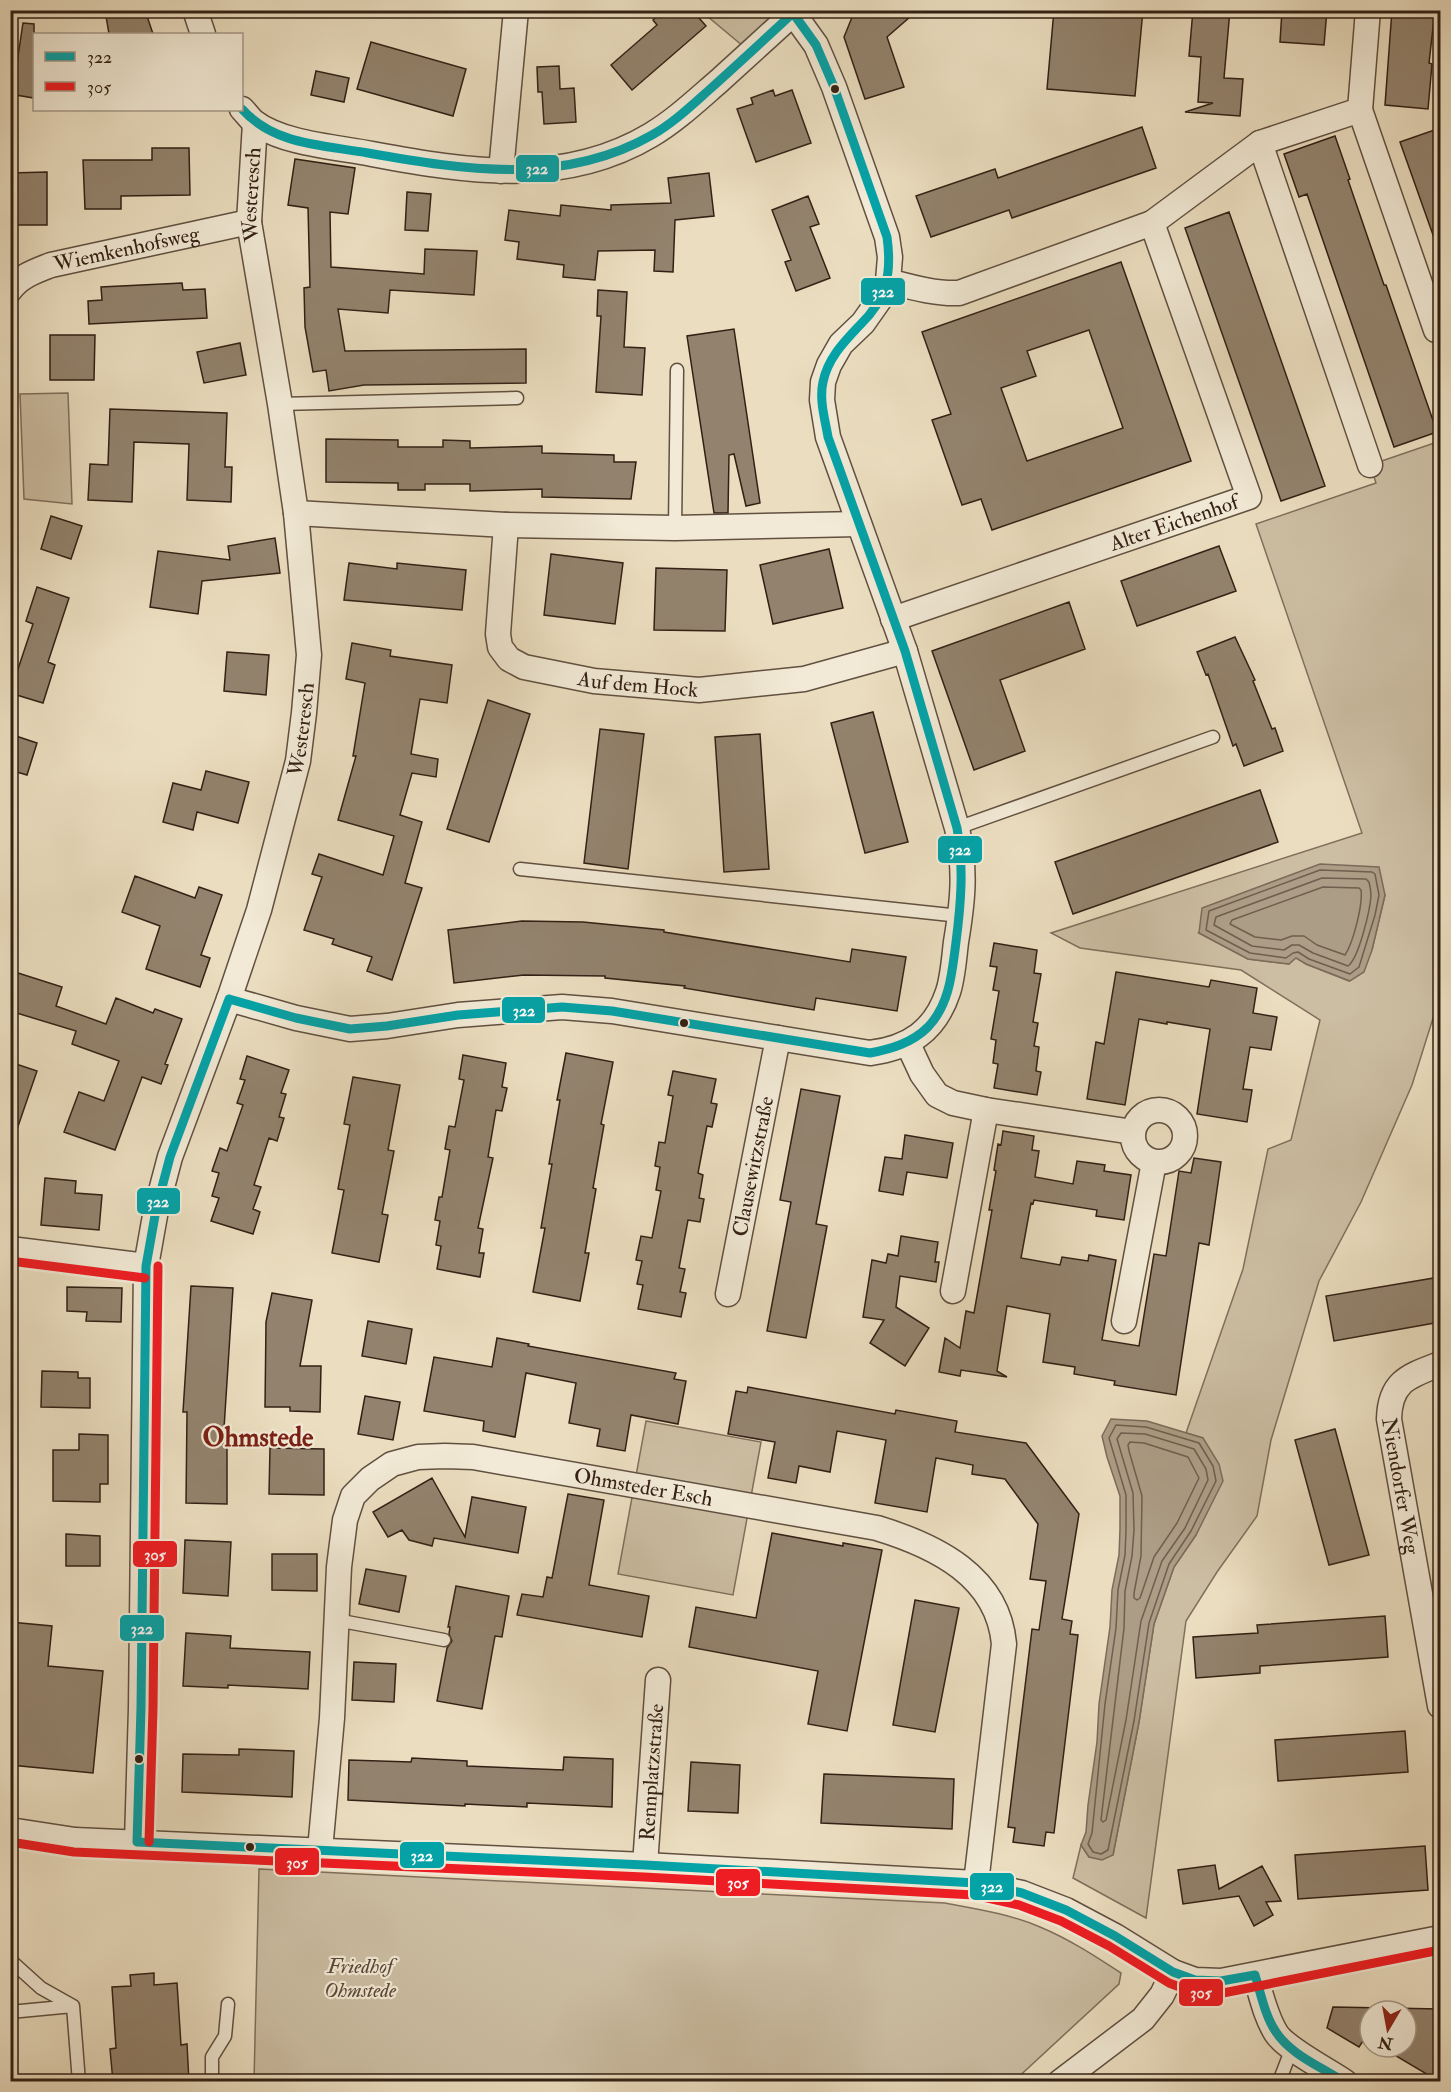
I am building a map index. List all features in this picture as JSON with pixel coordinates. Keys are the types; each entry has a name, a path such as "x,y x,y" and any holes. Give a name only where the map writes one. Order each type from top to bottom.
{"street":[{"path":"195,10 203,33"},
{"path":"501,171 516,10"},
{"path":"1368,10 1360,110 1436,330"},
{"path":"229,999 296,1018 350,1029 458,1015 562,1007 612,1011 870,1053 890,1050 908,1044 924,1031 939,1012 949,991 964,884 963,856 957,828 905,651 828,437 822,400 824,382 834,354 874,310 882,296 888,281 890,257 887,237 852,135 816,45 795,12 683,113 652,134 615,153 578,165 541,171 501,171 404,160 296,139 275,133 248,116"},
{"path":"888,281 946,294 959,292 1152,223 1260,143 1360,110"},
{"name":"Westeresch","path":"137,1842 141,1708 146,1266 156,1210 170,1157 229,999 259,910 281,828 298,761 309,655 296,513 249,222 248,116"},
{"path":"1260,143 1370,465"},
{"name":"Wiemkenhofsweg","path":"10,290 32,272 51,265 249,222"},
{"name":"Alter Eichenhof","path":"893,619 1249,497 1152,223"},
{"path":"296,513 506,525 675,528 859,524"},
{"name":"Auf dem Hock","path":"506,525 498,634 500,647 509,659 524,668 594,681 699,690 804,679 905,651"},
{"name":"Clausewitzstraße","path":"728,1294 778,1038"},
{"path":"908,1044 922,1074 937,1095 953,1103 1132,1132"},
{"path":"953,1291 986,1110"},
{"path":"1164,1110 1178,1118 1185,1131 1183,1146 1171,1159 1154,1162 1140,1154 1132,1132 1135,1124 1147,1112 1164,1110"},
{"path":"1124,1321 1154,1162"},
{"path":"10,1249 146,1266"},
{"name":"Niendorfer Weg","path":"1440,1364 1402,1382 1393,1393 1389,1405 1389,1419 1440,1706"},
{"name":"Ohmsteder Esch","path":"321,1850 345,1520 353,1496 370,1479 392,1464 418,1457 473,1457 877,1528 930,1547 970,1576 985,1592 996,1609 1003,1626 1004,1644 976,1883"},
{"name":"Rennplatzstraße","path":"645,1865 658,1680"},
{"name":"Rennplatzstraße","path":"10,1830 75,1840 645,1865 976,1883 1022,1893 1066,1910 1115,1936 1173,1972 1195,1980 1221,1981 1440,1938"},
{"path":"1060,2082 1143,2019 1162,1995 1173,1972"},
{"path":"1255,1975 1277,2035 1292,2048 1345,2082"}],"lane":[{"path":"675,528 677,369"},
{"path":"280,404 517,398"},
{"path":"957,828 1213,736"},
{"path":"520,869 960,916"},
{"path":"336,1620 444,1640"},
{"path":"10,1960 41,1988 73,2006"},
{"path":"212,2082 212,2057 225,2036 228,2004"},
{"path":"10,2012 73,2006"},
{"path":"73,2006 79,2082"},
{"path":"1279,2082 1292,2048"}],"green space":[{"path":"701,11 782,11 743,46"},
{"path":"68,393 72,504 24,499 20,394"},
{"path":"1440,441 1440,996 1412,1085 1361,1202 1319,1281 1271,1440 1257,1516 1186,1621 1146,1918 1073,1878 1081,1845 1089,1857 1113,1855 1139,1722 1154,1624 1174,1567 1196,1535 1203,1438 1186,1433 1243,1269 1268,1149 1291,1140 1320,1020 1241,970 1080,948 1051,933 1362,833 1256,524 1376,483 1370,465","holes":["1385,895 1372,950 1349,981 1306,964 1296,957 1289,964 1248,959 1199,933"]},
{"path":"646,1421 761,1442 733,1595 618,1574"},
{"name":"Friedhof Ohmstede","path":"259,1869 945,1903 1029,1922 1072,1942 1121,1973 1119,1984 1014,2081 254,2081"}],"water":[{"path":"1320,864 1379,867 1385,895 1372,950 1364,972 1350,981 1296,958 1289,964 1248,959 1199,933 1202,908"},
{"path":"1111,1419 1147,1421 1203,1438 1219,1464 1223,1481 1196,1535 1174,1567 1154,1624 1139,1722 1113,1855 1102,1860 1089,1857 1081,1845 1086,1832 1097,1742 1099,1704 1110,1627 1112,1590 1119,1555 1120,1496 1102,1436"}],"building":[{"path":"105,10 145,10 153,33 109,33"},
{"path":"664,10 692,10 706,26 632,90 611,65 657,25 653,20"},
{"path":"855,10 918,10 887,37 904,87 865,99 844,37"},
{"path":"1054,10 1143,10 1135,96 1047,89"},
{"path":"1193,10 1230,10 1224,78 1243,79 1240,116 1185,112 1213,103 1198,102 1201,57 1189,56"},
{"path":"1282,10 1327,10 1324,45 1280,42"},
{"path":"1392,10 1435,10 1429,63 1432,64 1428,109 1385,105"},
{"path":"23,23 34,24 33,98 10,94 10,62 17,63"},
{"path":"371,42 466,69 453,116 357,89"},
{"path":"559,66 560,89 574,88 576,122 544,124 542,92 538,92 537,67"},
{"path":"316,71 349,78 344,102 311,95"},
{"path":"773,90 775,96 792,90 811,143 756,162 737,109 753,104 751,98"},
{"path":"1142,127 1156,168 1012,218 1009,210 931,237 916,196 995,169 998,178"},
{"path":"1440,128 1440,248 1438,249 1400,142"},
{"path":"1335,136 1384,285 1386,285 1437,432 1394,447 1307,194 1299,197 1284,154"},
{"path":"152,148 189,148 190,195 121,196 121,209 85,209 83,160 152,160"},
{"path":"295,159 355,168 348,214 330,212 331,267 424,274 425,249 477,251 474,295 390,290 388,313 338,309 345,351 526,349 526,383 364,385 329,391 326,370 313,372 305,327 304,288 310,287 308,208 288,205"},
{"path":"47,172 47,225 10,225 10,173"},
{"path":"709,173 714,216 675,220 673,272 654,271 655,250 598,251 595,280 563,277 564,265 517,259 519,242 505,240 509,210 560,216 561,205 611,210 611,205 671,203 668,178"},
{"path":"407,192 431,194 428,231 405,230"},
{"path":"808,196 819,224 810,227 830,278 796,291 785,262 791,260 772,210"},
{"path":"1229,212 1325,486 1281,501 1185,228"},
{"path":"1121,262 1191,461 992,530 981,499 962,505 932,420 951,414 922,332","holes":["1089,330 1123,428 1027,461 1001,388 1036,376 1027,351"]},
{"path":"182,283 183,290 205,289 207,318 89,324 88,301 102,300 101,287"},
{"path":"598,290 627,292 624,347 645,348 642,395 596,392 601,316 597,316"},
{"path":"734,329 760,503 746,506 734,454 729,455 728,513 714,513 687,336"},
{"path":"50,335 95,335 94,380 50,380"},
{"path":"240,343 246,375 204,383 197,352"},
{"path":"110,409 227,413 225,467 232,467 231,502 187,500 189,444 134,442 132,502 88,500 90,464 108,465"},
{"path":"326,439 398,440 398,447 443,447 443,440 470,441 470,448 542,446 542,453 614,455 614,462 636,462 631,499 542,497 542,489 470,491 470,484 425,484 425,490 398,490 398,483 326,482"},
{"path":"51,516 82,526 71,559 41,549"},
{"path":"275,538 280,573 202,581 198,614 150,607 158,551 230,560 228,546"},
{"path":"1219,546 1236,591 1137,626 1121,581"},
{"path":"829,549 843,608 773,624 760,565"},
{"path":"551,554 623,563 615,624 544,615"},
{"path":"349,563 397,569 397,563 466,570 462,610 344,600"},
{"path":"656,568 727,570 725,631 654,630"},
{"path":"37,587 69,598 48,662 55,665 43,703 10,693 33,624 26,621"},
{"path":"1069,602 1085,649 1000,680 1025,751 974,770 932,651"},
{"path":"1235,637 1283,751 1244,766 1236,744 1233,746 1208,674 1206,675 1197,652"},
{"path":"352,643 391,650 390,656 452,665 447,703 420,699 411,754 438,759 436,777 412,773 400,815 422,822 405,883 422,888 392,980 367,971 372,957 332,944 334,939 304,930 322,877 312,874 319,854 383,875 394,836 338,820 356,756 353,756 365,683 346,679"},
{"path":"227,652 269,655 266,695 224,691"},
{"path":"488,700 530,714 489,842 447,829"},
{"path":"873,712 908,842 865,853 831,723"},
{"path":"600,729 644,734 628,869 584,863"},
{"path":"10,734 37,743 27,775 10,770"},
{"path":"760,734 769,869 724,872 715,737"},
{"path":"206,771 249,782 238,823 197,812 193,830 163,822 173,783 201,790"},
{"path":"1260,790 1278,842 1073,914 1055,862"},
{"path":"135,876 195,898 199,887 222,895 201,955 210,958 200,987 146,969 160,926 122,912"},
{"path":"522,921 583,922 664,930 664,932 850,962 852,949 906,957 897,1011 816,998 814,1010 684,988 685,986 605,978 605,976 524,975 454,983 448,930"},
{"path":"994,943 1037,950 1034,973 1041,974 1033,1022 1038,1023 1034,1046 1039,1047 1036,1071 1041,1072 1037,1095 994,1088 998,1064 993,1063 996,1040 991,1039 999,991 993,990 997,967 990,966"},
{"path":"1116,972 1209,987 1211,980 1257,988 1253,1013 1277,1017 1271,1050 1250,1047 1243,1089 1252,1090 1247,1122 1197,1114 1210,1029 1167,1022 1167,1024 1139,1019 1125,1105 1087,1099 1096,1042 1104,1044"},
{"path":"18,973 62,987 56,1006 106,1024 116,998 153,1013 155,1009 182,1019 165,1064 168,1065 161,1084 142,1077 115,1150 64,1132 79,1092 104,1101 119,1061 72,1044 76,1031 10,1011 10,995"},
{"path":"566,1053 613,1062 601,1124 604,1125 585,1253 589,1253 580,1301 533,1292 545,1228 541,1228 560,1100 557,1100"},
{"path":"463,1055 506,1063 502,1087 507,1088 502,1111 496,1110 488,1157 493,1158 478,1228 483,1229 479,1253 484,1253 480,1277 437,1269 441,1246 436,1245 440,1221 435,1220 439,1197 442,1197 450,1150 445,1149 449,1126 455,1127 464,1080 459,1079"},
{"path":"247,1056 289,1070 281,1093 286,1094 279,1117 284,1118 277,1141 269,1138 254,1185 261,1187 253,1209 260,1212 253,1234 211,1221 219,1198 212,1196 219,1173 212,1171 220,1148 227,1151 243,1105 237,1103 245,1080 240,1079"},
{"path":"10,1062 37,1071 14,1138 10,1138"},
{"path":"673,1071 716,1079 711,1103 717,1104 712,1127 707,1126 698,1173 703,1175 699,1198 704,1199 700,1222 688,1220 679,1268 685,1269 680,1292 686,1293 681,1317 638,1309 643,1285 637,1284 642,1261 636,1260 641,1236 652,1238 661,1191 656,1190 660,1167 655,1166 659,1142 665,1143 673,1096 668,1095"},
{"path":"353,1077 400,1085 388,1150 394,1151 382,1214 388,1215 379,1262 332,1253 344,1190 338,1189 350,1125 344,1124"},
{"path":"801,1089 840,1096 816,1224 827,1226 806,1338 767,1331 791,1202 780,1200"},
{"path":"1003,1131 1034,1136 1032,1150 1039,1151 1035,1177 1073,1184 1077,1161 1105,1165 1104,1171 1131,1175 1124,1220 1096,1216 1097,1210 1034,1200 1033,1204 1031,1203 1021,1258 1060,1265 1062,1257 1088,1261 1089,1255 1116,1260 1102,1340 1139,1346 1154,1254 1166,1256 1179,1171 1191,1173 1194,1158 1221,1162 1209,1245 1199,1243 1176,1395 1114,1385 1115,1381 1074,1374 1075,1367 1043,1362 1050,1314 1007,1306 997,1371 1007,1377 961,1370 960,1376 939,1372 945,1338 960,1348 966,1311 974,1313 992,1210 989,1210 998,1144 1001,1145"},
{"path":"905,1135 953,1143 947,1178 907,1172 903,1195 879,1191 885,1157 902,1159"},
{"path":"45,1178 76,1181 75,1193 102,1195 99,1230 41,1225"},
{"path":"901,1236 938,1242 935,1262 939,1262 936,1282 900,1276 896,1307 929,1328 905,1366 870,1343 884,1320 863,1317 872,1260 886,1263 888,1254 898,1256"},
{"path":"1440,1277 1440,1322 1334,1341 1326,1296"},
{"path":"191,1286 233,1288 223,1444 227,1444 227,1504 186,1503 187,1412 183,1412"},
{"path":"67,1287 122,1288 121,1322 86,1321 87,1312 67,1311"},
{"path":"272,1293 312,1300 300,1366 321,1366 320,1412 290,1411 290,1407 265,1407 266,1322"},
{"path":"368,1321 412,1329 406,1364 362,1356"},
{"path":"497,1338 529,1344 528,1346 676,1373 674,1379 686,1381 678,1424 631,1415 625,1451 597,1446 600,1429 569,1423 576,1383 526,1373 515,1437 483,1431 484,1421 424,1411 434,1357 492,1367"},
{"path":"42,1371 78,1372 78,1378 90,1378 90,1408 41,1407"},
{"path":"748,1387 895,1414 896,1410 957,1421 955,1432 1026,1443 1079,1514 1062,1619 1072,1621 1070,1634 1078,1635 1054,1833 1046,1832 1044,1846 1013,1842 1015,1828 1008,1827 1032,1629 1039,1630 1046,1581 1030,1579 1038,1524 1005,1479 972,1474 973,1465 936,1458 927,1512 875,1503 886,1440 837,1431 830,1472 799,1466 796,1483 768,1478 775,1442 728,1434 736,1391 747,1393"},
{"path":"365,1396 400,1402 393,1440 358,1434"},
{"path":"1335,1429 1369,1555 1329,1565 1295,1440"},
{"path":"79,1434 108,1435 108,1484 100,1484 100,1502 53,1501 53,1450 79,1450"},
{"path":"270,1448 324,1449 324,1495 269,1494"},
{"path":"432,1478 465,1537 472,1497 526,1507 518,1553 434,1538 432,1546 409,1540 402,1530 388,1537 373,1512"},
{"path":"568,1494 604,1500 589,1585 649,1596 642,1637 517,1615 522,1594 543,1597 547,1577 552,1578"},
{"path":"772,1533 843,1546 843,1543 882,1550 847,1731 808,1724 818,1671 689,1647 696,1607 756,1618"},
{"path":"66,1534 100,1536 100,1566 66,1566"},
{"path":"185,1540 231,1542 228,1596 183,1593"},
{"path":"272,1554 317,1554 317,1591 272,1590"},
{"path":"366,1569 406,1576 399,1612 359,1604"},
{"path":"456,1586 509,1596 502,1637 495,1636 482,1709 437,1701 447,1648 452,1641 449,1634 450,1627 448,1627"},
{"path":"915,1600 959,1608 935,1732 893,1725"},
{"path":"1385,1616 1388,1657 1260,1666 1260,1673 1196,1678 1193,1637 1258,1633 1257,1625"},
{"path":"10,1622 52,1626 48,1666 103,1671 93,1773 10,1765"},
{"path":"186,1633 231,1636 230,1648 310,1652 308,1689 228,1685 228,1688 183,1686"},
{"path":"354,1662 396,1664 394,1702 352,1700"},
{"path":"1405,1731 1408,1772 1278,1781 1275,1740"},
{"path":"239,1749 294,1751 292,1797 182,1792 183,1754 239,1755"},
{"path":"564,1757 613,1759 612,1807 527,1803 527,1807 465,1804 465,1806 348,1800 349,1760 411,1762 412,1758 467,1761 467,1766 563,1770"},
{"path":"691,1762 740,1765 738,1813 688,1811"},
{"path":"824,1774 954,1779 952,1829 821,1823"},
{"path":"1425,1846 1428,1890 1298,1899 1295,1855"},
{"path":"1215,1865 1219,1889 1262,1866 1281,1901 1266,1902 1273,1915 1254,1926 1239,1896 1183,1904 1178,1870"},
{"path":"154,1973 154,1985 177,1983 181,2045 187,2044 189,2082 113,2082 110,2049 116,2048 112,1987 131,1986 130,1975"},
{"path":"1333,2007 1358,2007 1358,2046 1327,2028"},
{"path":"1418,2009 1440,2009 1440,2082 1401,2059 1418,2059"}],"transit line":[{"name":"322","path":"243,110 269,130 300,142 440,165 513,170 548,168 584,162 618,151 652,135 667,125 793,13"},
{"name":"322","path":"229,999 296,1018 350,1029 458,1015 562,1007 612,1011 870,1053 893,1047 922,1033 941,1008 951,976 959,913 961,871 957,828 905,651 828,437 822,403 823,382 829,365 843,344 869,315 886,285 889,262 887,237 834,87 816,45 793,13"},
{"name":"322","path":"137,1842 141,1708 146,1266 156,1210 170,1157 229,999"},
{"name":"305","path":"10,1261 145,1278"},
{"name":"305","path":"149,1842 153,1708 158,1266"},
{"name":"305","path":"10,1842 74,1852 644,1877 974,1895 1019,1905 1061,1921 1109,1946 1169,1983 1193,1992 1223,1993 1440,1950"},
{"name":"322","path":"137,1842 645,1865 976,1883 1022,1893 1066,1910 1115,1936 1173,1972 1195,1980 1221,1981 1255,1975"},
{"name":"322","path":"1255,1975 1269,2019 1282,2040 1298,2054 1344,2082"}],"district":[{"name":"Ohmstede","path":"258,1437"}]}
